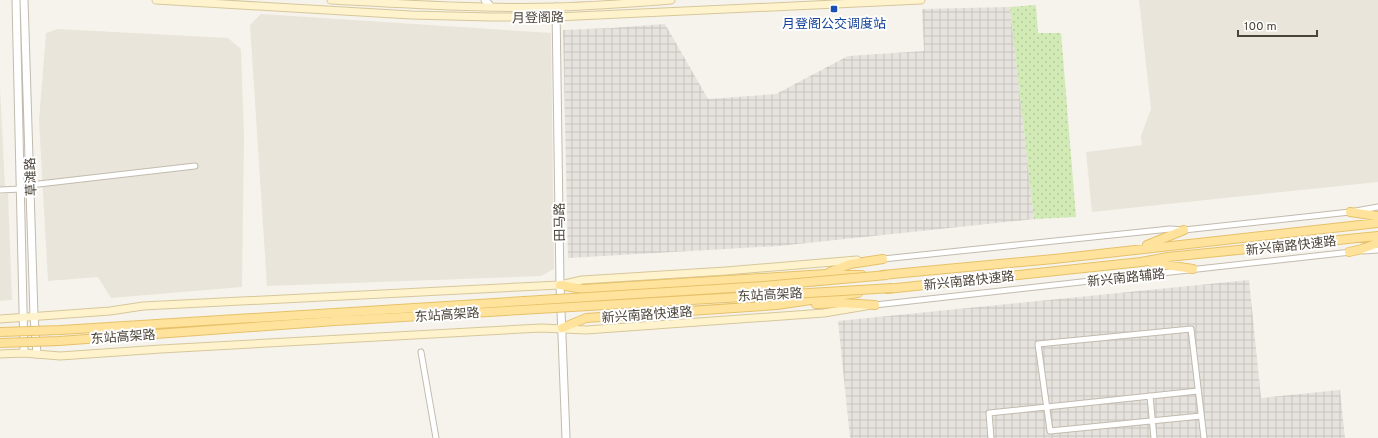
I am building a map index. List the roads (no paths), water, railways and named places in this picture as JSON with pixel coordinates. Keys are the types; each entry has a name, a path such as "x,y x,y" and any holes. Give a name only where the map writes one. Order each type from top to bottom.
{"main road":[{"name":"月登阁路","path":"156,0 411,15 491,17 556,17 921,0"},
{"name":"月登阁路","path":"331,0 409,5 491,7 556,7 671,0"},
{"path":"1350,212 1378,216"},
{"name":"新兴南路快速路","path":"560,285 583,289 826,274 887,275 1378,223"},
{"path":"1138,249 1184,230"},
{"name":"新兴南路快速路","path":"562,328 586,318 777,305 893,288 1141,262 1168,257 1378,236"},
{"path":"1349,252 1378,243"},
{"path":"0,319 110,311 143,306 560,285 582,280 883,259"},
{"path":"826,274 850,264 883,259"},
{"path":"1141,262 1193,269"},
{"name":"东站高架路","path":"0,332 77,329 764,286 887,275"},
{"name":"东站高架路","path":"0,343 59,341 351,320 893,288"},
{"path":"777,305 841,303 875,305"},
{"path":"0,354 24,353 60,356 533,328 586,330 824,313 875,305"}],"street":[{"name":"草滩路","path":"16,0 24,353"},
{"name":"草滩路","path":"24,0 34,316 37,354"},
{"path":"485,0 491,7"},
{"name":"田马路","path":"556,7 560,285 566,438"},
{"path":"30,185 195,166"},
{"path":"0,190 21,189"},
{"path":"883,259 1170,229 1184,230 1378,208"},
{"name":"新兴南路辅路","path":"875,305 1193,269 1378,250"},
{"path":"1201,416 1050,431 1038,344 1191,329 1204,438"},
{"path":"421,352 436,438"},
{"path":"991,438 989,413 1198,391"},
{"path":"1150,396 1154,438"}],"place":[{"name":"月登阁公交调度站","path":"834,9"}]}
